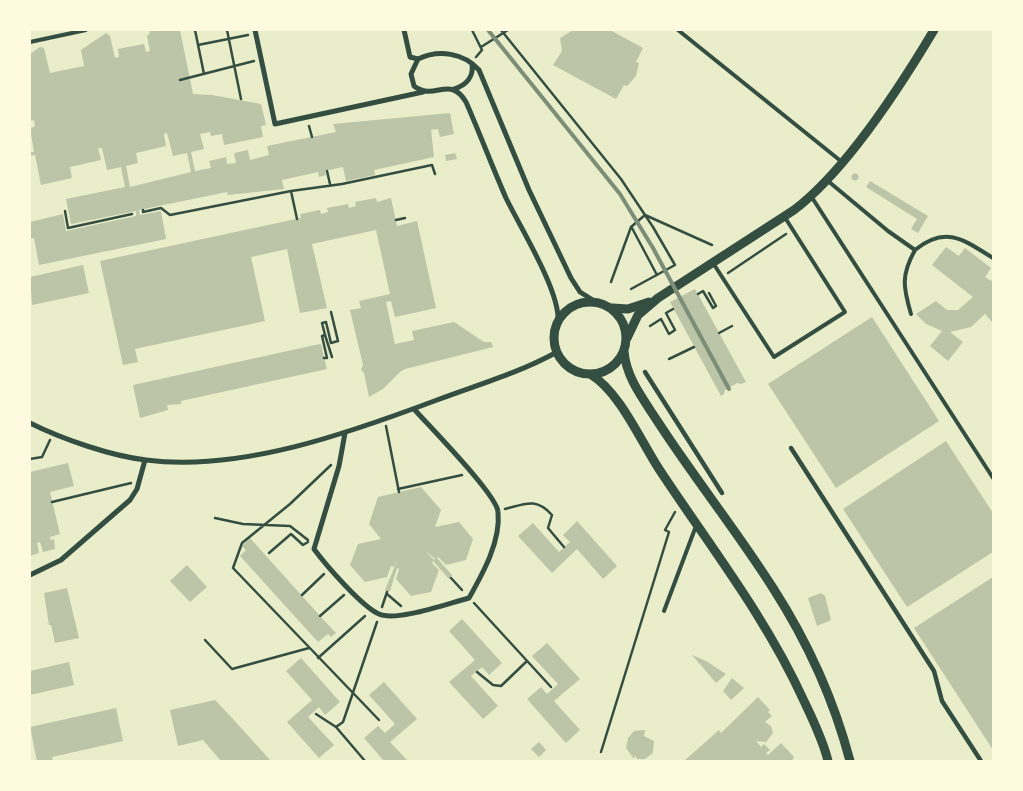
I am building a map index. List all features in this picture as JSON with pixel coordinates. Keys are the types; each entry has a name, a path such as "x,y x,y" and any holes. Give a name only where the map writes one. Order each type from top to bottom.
{"street":[{"path":"404,30 410,57 418,60"},
{"path":"850,761 823,681 795,624 772,586 678,453 639,391 626,366 624,351 633,321 658,298 784,216 811,196 842,162 890,98 934,30"},
{"path":"255,32 275,124 424,92 454,89 470,79 472,75 471,62"},
{"path":"424,92 414,86 411,81 412,68 418,60 429,55 448,54 458,55 471,62 483,78 526,182 571,278 580,292 596,302 612,308 628,309 658,298"},
{"path":"454,89 459,91 466,102 506,196 550,286 558,307 558,321 554,336 557,352 570,368 590,374 603,383 612,394 741,588 778,648 805,703 828,761"},
{"path":"558,321 566,311 576,304 596,302"},
{"path":"612,308 623,321 627,338"},
{"path":"590,374 611,368 624,351"},
{"path":"30,423 53,434 145,460 197,462 249,456 345,433 384,420 528,366 557,352"},
{"path":"646,372 722,493"},
{"path":"345,433 340,459 315,538 314,549 351,590 380,615 402,615 469,598 484,572 498,526 498,510 482,486 414,409"},
{"path":"791,448 934,671 942,701 981,761"},
{"path":"30,575 53,565 70,553 130,500 140,480 145,460"}],"lane":[{"path":"30,42 86,30"},
{"path":"678,30 842,162"},
{"path":"826,179 888,232 915,250"},
{"path":"811,196 993,478"},
{"path":"713,262 774,357 845,312 784,216"},
{"path":"912,314 904,288 906,266 915,250 926,240 942,236 958,238 993,258"},
{"path":"664,612 697,524"}],"path":[{"path":"195,30 204,74"},
{"path":"227,30 241,99"},
{"path":"471,62 482,50 472,30"},
{"path":"501,30 597,148 645,215 675,265 631,289"},
{"path":"481,47 508,30"},
{"path":"198,45 255,32"},
{"path":"180,80 262,59"},
{"path":"143,210 144,212 161,208 170,215 291,191 392,175 432,165 435,174"},
{"path":"327,171 330,185"},
{"path":"291,191 297,219"},
{"path":"65,211 68,228 132,214"},
{"path":"610,282 631,227 645,215"},
{"path":"645,215 712,245"},
{"path":"396,220 405,218"},
{"path":"631,227 657,275"},
{"path":"722,277 793,230"},
{"path":"698,294 703,291 713,308 716,306 709,293"},
{"path":"650,326 661,319 669,334 676,330 666,313 673,309"},
{"path":"331,312 338,342 331,343 326,322 322,323 332,357"},
{"path":"719,333 732,326"},
{"path":"324,358 327,358 322,336 325,336"},
{"path":"669,359 694,347"},
{"path":"384,420 398,491 464,474"},
{"path":"30,459 42,457 53,434"},
{"path":"340,459 325,469 290,504 242,543 233,568 379,720"},
{"path":"52,502 140,480"},
{"path":"498,510 531,503 543,504 552,514 548,528 564,547"},
{"path":"601,752 670,532 666,530 675,513"},
{"path":"216,518 263,526 290,526 300,531 309,541"},
{"path":"269,553 291,534 302,545 315,538"},
{"path":"302,595 330,568"},
{"path":"452,578 551,687"},
{"path":"320,616 351,590"},
{"path":"336,727 343,722 351,693 387,593 408,611"},
{"path":"318,658 372,609"},
{"path":"205,640 232,669 309,648"},
{"path":"477,672 493,685 501,686 527,661"},
{"path":"316,714 336,727 365,761"}],"building":[{"path":"149,30 180,30 193,94 212,95 261,104 266,125 261,126 263,137 224,145 222,134 211,136 210,132 200,134 204,149 191,152 195,171 211,168 209,161 226,157 227,164 236,163 234,153 248,150 250,160 269,155 267,146 336,132 333,124 450,113 454,134 440,137 438,129 431,130 434,157 374,170 375,175 346,181 343,167 325,171 326,175 319,177 318,172 282,180 284,189 228,195 227,192 139,210 140,215 161,211 166,239 39,265 34,238 30,239 30,222 63,214 66,231 136,216 136,211 71,224 66,199 125,187 121,167 107,170 102,148 98,148 101,160 70,167 72,178 41,185 35,155 30,156 30,152 34,152 30,129 35,126 34,120 30,121 30,54 40,47 44,48 50,73 84,66 81,50 106,33 110,36 115,58 119,57 118,49 144,44 146,52 150,51 147,36 150,33","holes":["167,133 173,156 187,153 191,172 130,187 126,166 138,163 136,153 166,146 164,134"]},
{"path":"573,30 610,30 643,48 636,62 639,63 636,76 627,86 624,85 616,99 553,65 562,51 560,38"},
{"path":"455,153 457,159 446,161 445,155"},
{"path":"855,174 858,177 855,180 852,177"},
{"path":"870,181 928,216 918,233 911,229 917,219 866,187"},
{"path":"376,198 377,202 391,198 397,226 417,221 436,308 395,317 391,301 386,302 395,344 414,340 412,331 454,322 484,342 491,342 493,347 405,369 383,389 369,397 364,373 361,370 363,365 350,310 361,308 359,301 390,294 376,230 312,244 327,308 300,313 287,249 251,257 265,321 135,349 138,362 123,365 100,261 301,218 300,214 320,210 321,214 328,212 327,208 348,204 349,208 356,206 355,202"},
{"path":"946,247 959,256 965,248 991,268 985,277 991,281 993,278 993,323 985,314 971,327 950,332 963,342 948,361 930,346 942,331 926,324 916,314 936,301 947,310 958,310 973,297 932,265"},
{"path":"83,265 89,293 32,305 30,277"},
{"path":"695,289 746,382 737,383 725,390 721,396 670,302"},
{"path":"872,317 939,421 836,488 768,384"},
{"path":"321,344 327,369 181,401 181,404 167,405 168,410 140,418 133,385"},
{"path":"946,441 993,513 993,552 907,607 843,509"},
{"path":"68,463 74,486 50,492 60,534 50,537 50,540 54,539 55,549 43,552 40,542 37,543 39,553 30,556 30,472"},
{"path":"421,487 441,510 435,527 459,522 473,539 466,560 446,565 437,558 452,575 451,578 449,579 433,561 432,563 439,570 431,592 411,596 396,579 399,569 397,568 390,591 387,592 385,590 399,556 394,567 391,566 387,577 365,582 350,565 358,544 381,539 369,524 378,497"},
{"path":"577,521 617,566 603,579 577,549 552,573 518,536 533,523 559,552 570,542 563,535"},
{"path":"250,538 336,633 331,637 328,634 318,642 240,556 246,550 242,546"},
{"path":"187,565 207,587 190,602 170,581"},
{"path":"993,577 993,750 914,628"},
{"path":"67,588 79,638 55,643 51,625 49,625 44,593"},
{"path":"821,593 825,596 831,620 817,626 808,598"},
{"path":"462,619 502,663 489,675 482,667 471,676 498,706 483,719 449,682 475,660 449,631"},
{"path":"547,643 580,679 554,701 580,730 566,743 527,699 541,687 547,694 558,684 532,656"},
{"path":"692,655 706,661 726,674 716,683"},
{"path":"301,658 340,702 325,715 319,707 308,717 334,745 319,758 287,722 312,700 286,671"},
{"path":"69,662 74,685 30,695 30,671"},
{"path":"732,678 744,688 731,700 723,691"},
{"path":"384,682 417,719 390,742 408,761 384,761 364,738 378,726 385,733 395,724 369,695"},
{"path":"758,697 770,710 768,712 772,716 765,722 771,726 773,733 766,742 756,741 761,747 764,744 770,750 766,753 768,755 781,743 794,757 792,761 684,761 719,730 721,733"},
{"path":"215,700 271,761 221,761 203,740 178,746 170,710"},
{"path":"116,708 123,741 52,757 53,761 37,761 30,727"},
{"path":"645,730 644,736 654,741 653,753 645,759 637,759 635,755 634,759 626,748 628,738 634,731"},
{"path":"539,742 546,750 539,757 531,749"}],"railway":[{"path":"488,30 620,194 653,248 729,389"}]}
